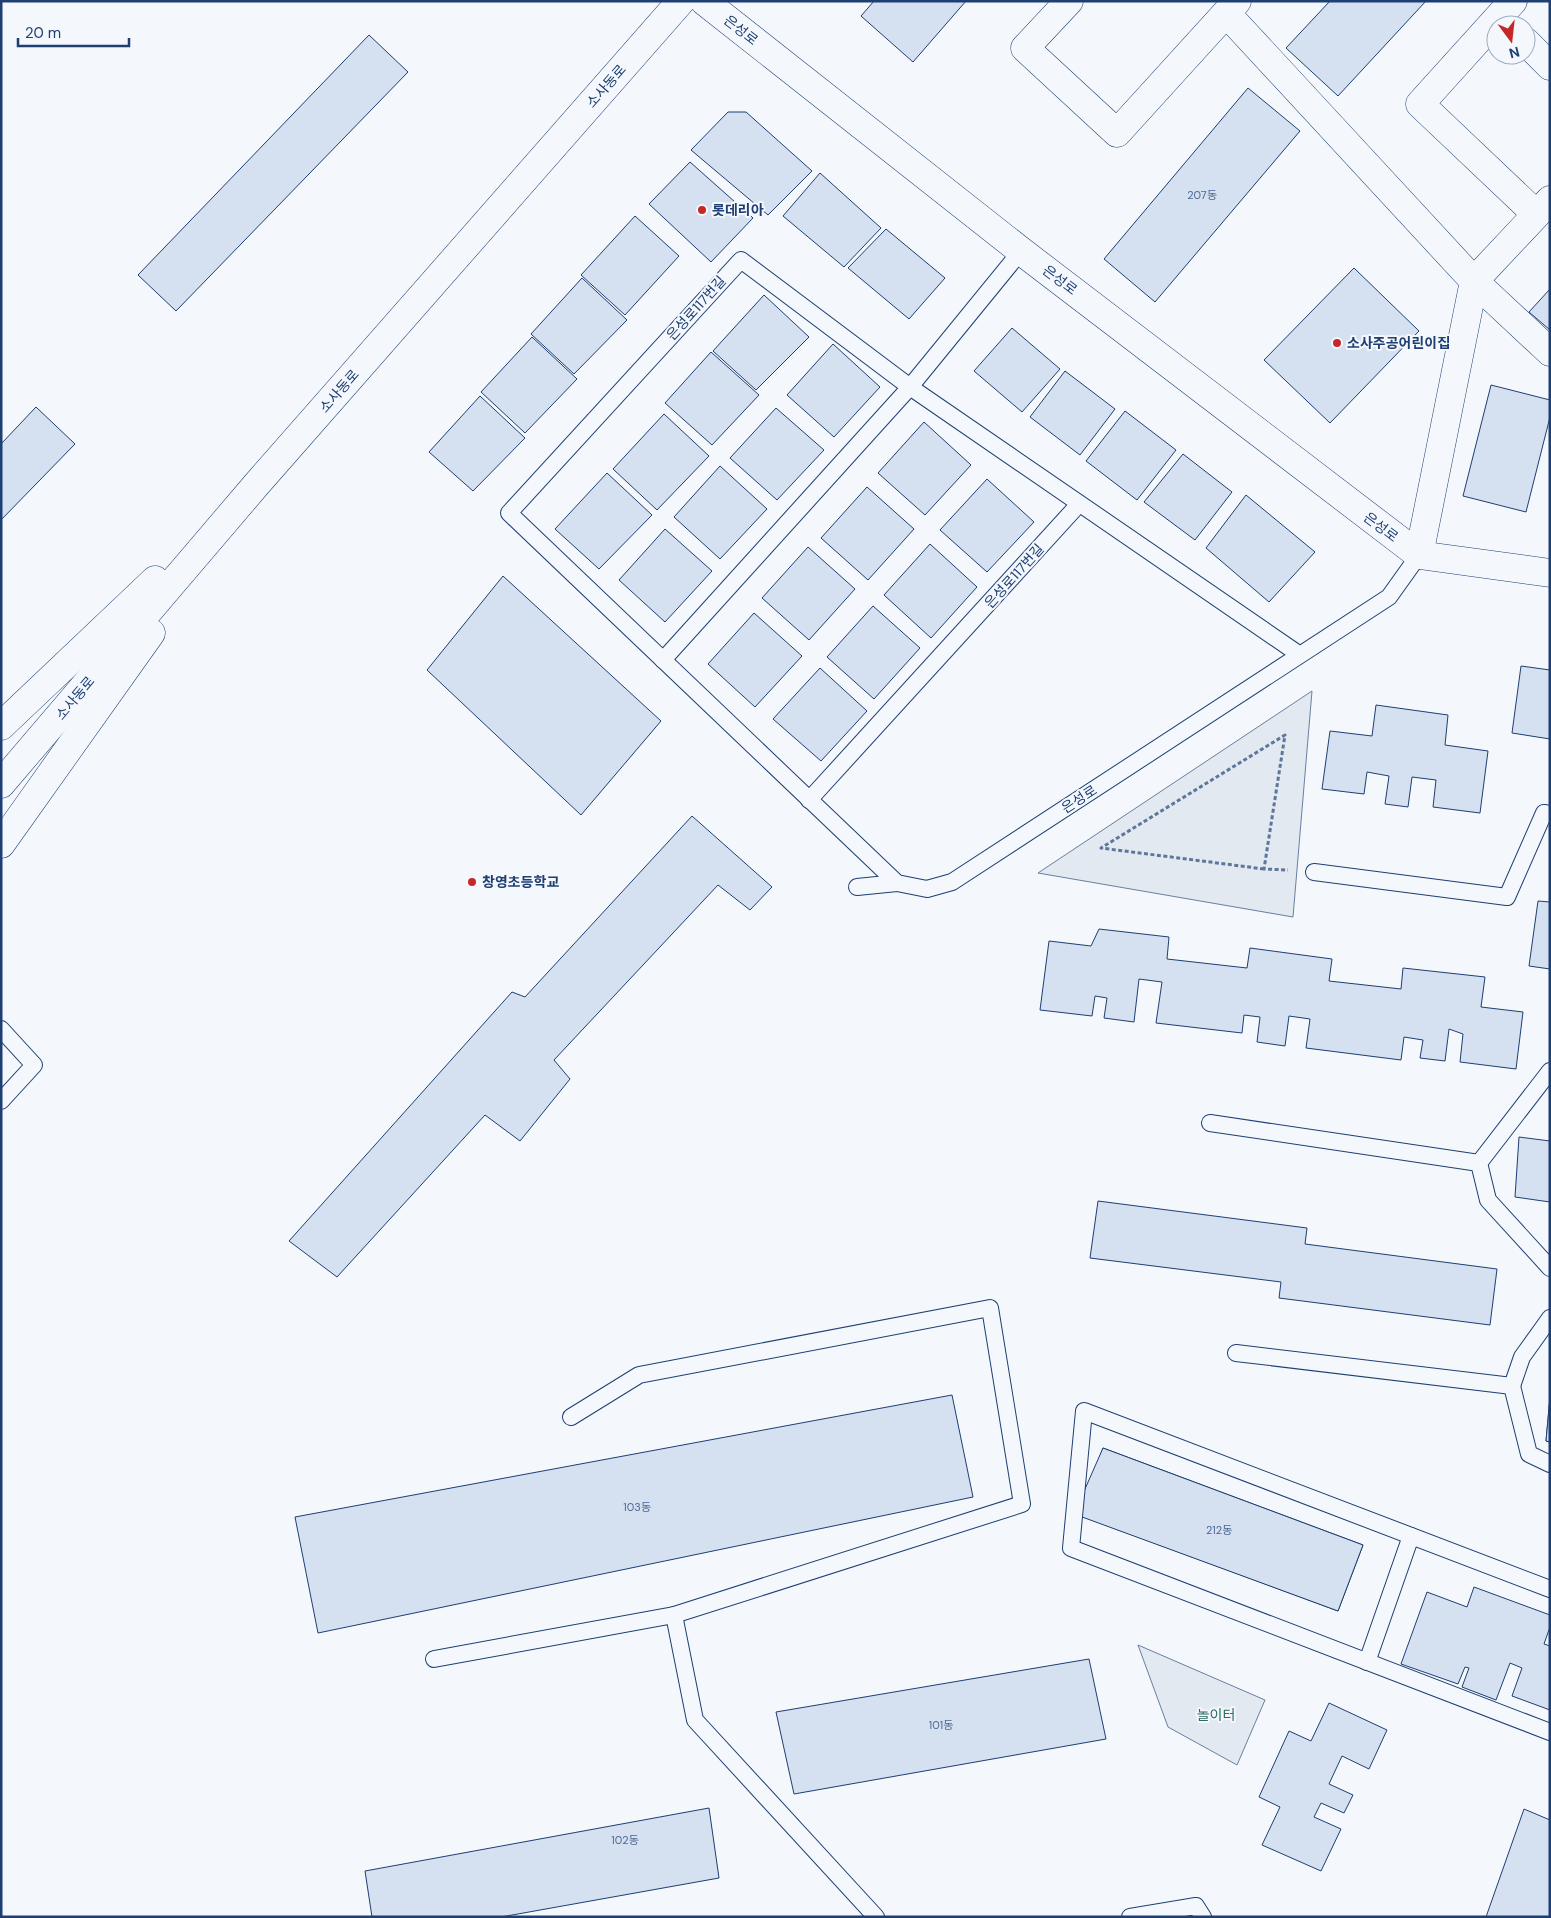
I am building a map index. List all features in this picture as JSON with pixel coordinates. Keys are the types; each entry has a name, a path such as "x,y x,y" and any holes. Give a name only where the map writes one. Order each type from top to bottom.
{"street":[{"name":"소사동로","path":"1,784 256,485 681,1"},
{"name":"은성로","path":"704,1 1021,251 1419,555 1550,573"},
{"path":"1069,1 1025,48 1117,133 1232,8 1474,281 1550,352"},
{"path":"1419,555 1474,281 1543,207 1420,104 1507,14"},
{"path":"1536,52 1550,66"},
{"path":"1,726 256,485"},
{"path":"1,844 256,485"}],"lane":[{"path":"897,883 663,660 910,387 1021,251"},
{"name":"은성로117번길","path":"663,660 509,513 741,260 910,387 1079,504 809,800"},
{"path":"1079,504 1300,656"},
{"name":"은성로","path":"857,886 897,883 927,889 952,882 1389,597 1419,555"},
{"path":"1314,872 1508,897 1544,813 1550,814"},
{"path":"1,1029 34,1065 1,1101"},
{"path":"1479,1163 1550,1071"},
{"path":"1210,1123 1479,1163"},
{"path":"1479,1163 1488,1200 1550,1268"},
{"path":"434,1659 674,1615 1022,1504 990,1308 639,1375 571,1417"},
{"path":"1550,1318 1522,1357 1512,1386 1528,1454 1550,1464"},
{"path":"1236,1353 1512,1386"},
{"path":"1550,1589 1084,1411 1071,1548 1550,1732"},
{"path":"1367,1662 1411,1536"},
{"path":"674,1615 695,1720 876,1917"},
{"path":"1130,1917 1199,1912"}],"path":[{"path":"1264,869 1285,735 1101,848 1264,869 1314,872"}],"green space":[{"path":"1312,691 1293,917 1038,873"},
{"name":"놀이터","path":"1138,1645 1265,1700 1237,1765 1168,1727"}],"building":[{"path":"874,1 966,1 913,62 861,16"},
{"path":"1330,1 1426,1 1338,96 1286,48"},
{"path":"369,35 408,72 176,311 138,275"},
{"path":"1248,88 1300,131 1155,302 1104,259"},
{"path":"728,112 746,112 812,171 768,215 691,150"},
{"path":"690,162 753,218 711,262 649,204"},
{"path":"820,173 881,228 844,267 783,216"},
{"path":"635,216 679,256 625,315 581,275"},
{"path":"886,229 945,278 909,319 848,268"},
{"name":"소사주공어린이집","path":"1354,268 1419,331 1330,423 1264,360"},
{"path":"582,278 627,320 574,374 531,334"},
{"path":"1550,289 1550,330 1529,312"},
{"path":"764,295 809,337 756,390 713,351"},
{"path":"1012,328 1060,369 1022,412 974,371"},
{"path":"532,337 577,379 525,433 481,392"},
{"path":"833,344 880,387 834,437 787,395"},
{"path":"711,352 759,395 712,445 665,403"},
{"path":"1065,371 1115,409 1080,455 1030,417"},
{"path":"1491,385 1550,400 1550,417 1526,512 1463,496"},
{"path":"480,396 525,438 473,491 429,452"},
{"path":"36,407 75,444 1,520 1,444"},
{"path":"776,408 824,450 777,500 730,458"},
{"path":"1125,411 1176,450 1137,500 1086,461"},
{"path":"664,414 709,456 657,510 613,469"},
{"path":"924,422 971,465 925,515 878,473"},
{"path":"1183,454 1232,492 1195,540 1144,502"},
{"path":"720,466 767,509 720,559 674,517"},
{"path":"607,473 652,515 599,569 555,529"},
{"path":"987,479 1034,522 987,572 940,530"},
{"path":"867,487 914,529 868,580 821,538"},
{"path":"1246,495 1315,552 1269,602 1206,548"},
{"path":"665,529 712,571 665,622 619,580"},
{"path":"930,544 977,587 931,638 884,595"},
{"path":"808,547 855,589 809,640 762,598"},
{"path":"503,576 661,721 581,815 427,670"},
{"path":"873,606 920,648 874,699 827,657"},
{"path":"754,613 802,656 755,707 708,664"},
{"path":"1521,666 1550,670 1550,739 1512,733"},
{"path":"820,668 867,711 821,761 773,719"},
{"path":"1376,705 1448,715 1445,745 1488,751 1480,813 1433,807 1436,780 1412,777 1408,807 1385,804 1389,776 1367,772 1364,794 1322,789 1330,731 1372,736"},
{"path":"692,816 772,887 750,910 718,885 554,1060 570,1079 520,1141 485,1115 337,1277 289,1241 512,992 525,997"},
{"path":"1538,901 1550,902 1550,969 1529,966"},
{"path":"1099,929 1169,937 1167,959 1247,968 1250,948 1332,959 1329,981 1401,989 1403,968 1485,977 1481,1007 1523,1012 1516,1069 1460,1062 1463,1034 1449,1029 1445,1061 1420,1058 1423,1040 1404,1037 1401,1060 1306,1048 1310,1019 1289,1016 1285,1046 1257,1042 1260,1017 1244,1015 1242,1033 1156,1023 1162,982 1139,979 1134,1022 1104,1018 1107,998 1095,996 1092,1016 1040,1010 1049,941 1091,946"},
{"path":"1519,1137 1550,1141 1550,1202 1515,1197"},
{"path":"1098,1201 1307,1228 1305,1244 1497,1269 1490,1325 1279,1298 1281,1282 1090,1258"},
{"path":"952,1395 973,1497 318,1633 295,1517"},
{"path":"1550,1397 1550,1442 1546,1441"},
{"path":"1550,1397 1550,1442 1546,1441"},
{"path":"1103,1448 1363,1545 1338,1611 1079,1515"},
{"path":"1103,1448 1363,1545 1338,1611 1074,1514"},
{"path":"1474,1587 1550,1615 1550,1627 1544,1644 1550,1646 1550,1710 1512,1696 1522,1668 1510,1663 1496,1700 1462,1687 1469,1668 1465,1667 1458,1684 1401,1664 1427,1592 1467,1607"},
{"path":"1089,1659 1106,1739 794,1794 776,1712"},
{"path":"1329,1703 1387,1730 1369,1769 1342,1756 1329,1784 1353,1795 1344,1813 1321,1803 1314,1817 1341,1829 1321,1871 1262,1845 1280,1807 1259,1797 1289,1731 1311,1741"},
{"path":"709,1808 719,1878 501,1917 372,1917 365,1871"},
{"path":"1524,1809 1550,1820 1550,1917 1486,1917"}],"place":[{"name":"롯데리아","path":"702,210"},
{"name":"소사주공어린이집","path":"1337,343"},
{"name":"창영초등학교","path":"472,882"}]}
